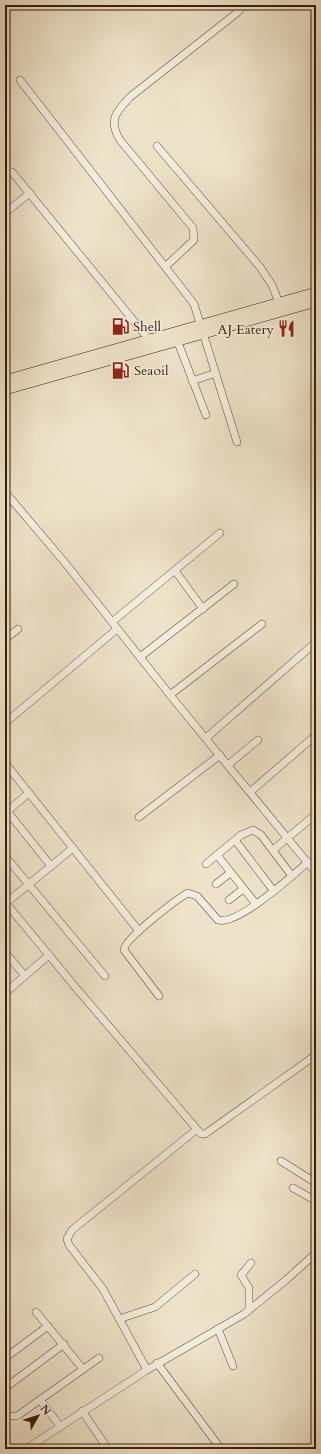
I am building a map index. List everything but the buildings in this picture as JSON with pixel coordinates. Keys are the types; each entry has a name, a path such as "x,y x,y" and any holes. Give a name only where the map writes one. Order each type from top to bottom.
{"highway":[{"path":"5,381 202,329 303,300 316,292"},
{"path":"5,389 152,343 177,340 202,329 278,303 303,300 316,301"}],"street":[{"path":"166,266 194,240 195,233 189,222 120,140 113,123 115,115 130,97 238,12 243,5"},
{"path":"20,80 194,304 237,442"},
{"path":"157,146 260,267 272,285 278,303"},
{"path":"5,170 12,172 30,193 152,343"},
{"path":"5,213 30,193"},
{"path":"177,340 206,416"},
{"path":"192,381 216,373"},
{"path":"5,492 66,564 140,658 316,873"},
{"path":"112,622 176,572 220,534"},
{"path":"176,572 203,609"},
{"path":"140,658 234,584"},
{"path":"170,695 262,624"},
{"path":"5,639 18,629"},
{"path":"5,723 117,629"},
{"path":"206,738 316,642"},
{"path":"250,792 316,735"},
{"path":"228,765 258,740"},
{"path":"139,817 220,755"},
{"path":"5,763 139,931"},
{"path":"29,793 6,812 51,866"},
{"path":"273,850 316,814"},
{"path":"206,864 235,840 248,831 253,830 261,834 292,876"},
{"path":"235,840 273,890"},
{"path":"73,848 5,902 196,1130 201,1134 205,1134 316,1054"},
{"path":"216,855 256,904"},
{"path":"5,856 106,976"},
{"path":"159,996 124,950 127,942 139,931 188,894 197,896 218,920 222,922 243,914 308,862"},
{"path":"216,884 230,873"},
{"path":"229,900 243,889"},
{"path":"5,952 25,976"},
{"path":"5,992 49,955"},
{"path":"147,1370 103,1290 69,1245 68,1234 196,1130"},
{"path":"281,1161 316,1183"},
{"path":"293,1188 316,1201"},
{"path":"26,1449 157,1363 249,1310 316,1253"},
{"path":"249,1310 249,1288 241,1275 251,1263"},
{"path":"119,1319 155,1307 195,1274"},
{"path":"36,1312 64,1344 83,1369"},
{"path":"5,1358 48,1326"},
{"path":"218,1329 233,1366"},
{"path":"5,1388 64,1344"},
{"path":"5,1416 17,1416 99,1358"},
{"path":"157,1363 221,1449"},
{"path":"40,1400 60,1426"},
{"path":"82,1411 108,1449"}],"place":[{"name":"Shell","path":"120,326"},
{"name":"AJ Eatery","path":"287,329"},
{"name":"Seaoil","path":"121,370"}]}
